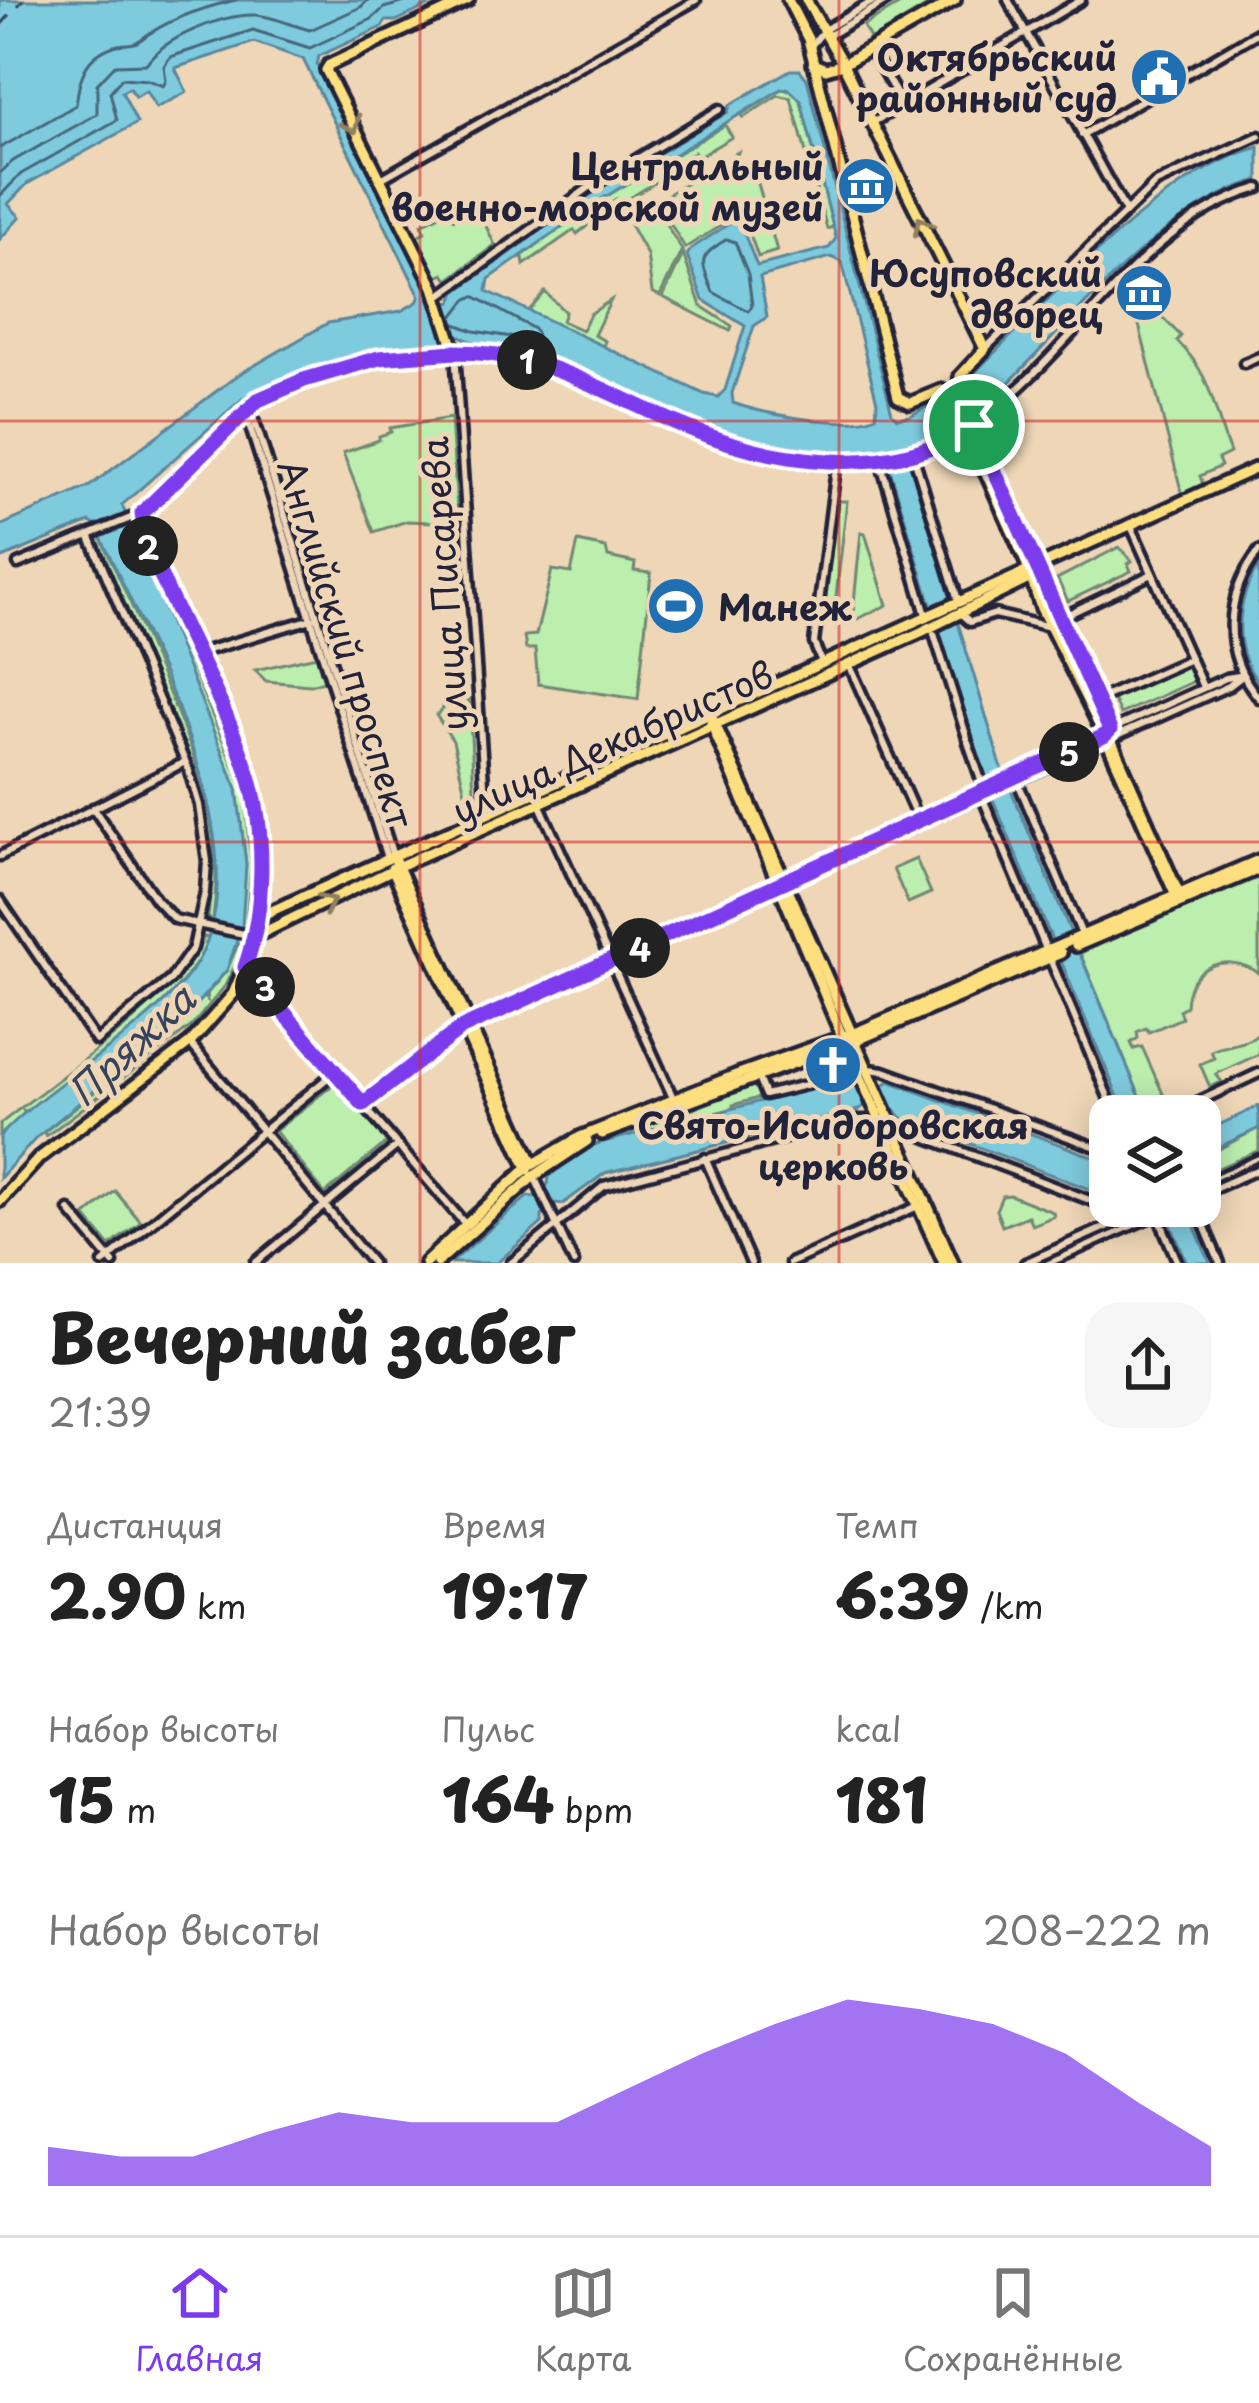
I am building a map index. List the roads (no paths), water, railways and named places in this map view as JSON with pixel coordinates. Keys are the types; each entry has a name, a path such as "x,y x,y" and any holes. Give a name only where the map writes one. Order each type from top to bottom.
{"main road":[{"name":"улица Писарева","path":"455,352 440,300 326,70 468,0"},
{"path":"788,0 810,47 902,401 912,403 942,390 956,393"},
{"path":"806,0 843,64 985,349 962,373 956,393 1053,623 1180,897"},
{"path":"813,64 826,69 843,64 955,0"},
{"path":"0,1201 39,1158 190,1042 222,1010 245,967 256,918 255,801 242,759 145,539 142,513 258,400 341,368 388,357 455,352"},
{"path":"933,622 1259,467"},
{"path":"956,609 986,601 1032,573"},
{"path":"1032,573 1041,608 1053,623"},
{"name":"улица Декабристов","path":"256,918 390,857 539,803 823,664 933,622"},
{"name":"улица Декабристов","path":"249,936 396,869 491,819 849,664 933,622"},
{"path":"713,721 848,1039 857,1071 879,1106 949,1263"},
{"name":"Английский проспект","path":"390,857 531,1169"},
{"path":"675,1102 848,1039 1259,865"},
{"path":"425,1263 531,1169 675,1102 848,1039"},
{"path":"437,1263 468,1227"}],"street":[{"path":"379,180 696,0"},
{"path":"810,47 875,0"},
{"path":"826,33 888,0"},
{"path":"1008,0 1126,212"},
{"path":"872,123 1081,0"},
{"path":"1082,135 1259,32"},
{"path":"870,49 902,105"},
{"path":"440,300 504,247 601,180 720,109"},
{"path":"985,349 1164,179 1259,136"},
{"path":"455,352 506,353 558,369 684,427 741,446 836,460 910,455 1010,394 1162,241 1228,197 1259,188"},
{"name":"улица Писарева","path":"455,352 491,819"},
{"path":"1244,363 1259,357"},
{"name":"Английский проспект","path":"244,412 254,420 390,857"},
{"path":"910,455 956,609 970,622 991,614 1053,623 1152,574"},
{"path":"823,664 814,643 836,460"},
{"path":"883,460 985,791 1108,1095"},
{"path":"18,564 142,513"},
{"path":"1131,526 1205,692"},
{"path":"0,900 93,1040 101,1039 171,979 190,957 203,927 207,861 199,805 92,534"},
{"path":"1259,551 1240,579 1231,631 1242,676 1259,698"},
{"path":"986,601 991,614"},
{"path":"1017,618 1041,608"},
{"path":"195,654 314,619"},
{"path":"1093,703 1190,659"},
{"path":"849,664 919,822"},
{"path":"363,1104 466,1026 1242,676"},
{"path":"0,856 185,762"},
{"path":"1012,780 1078,941"},
{"path":"539,803 675,1102"},
{"path":"93,808 174,919 249,936"},
{"path":"245,967 468,1227"},
{"path":"190,1042 372,1263"},
{"path":"857,1071 884,1071 1089,1144"},
{"path":"69,1210 108,1261 336,1072"},
{"path":"1212,1095 1259,1073"},
{"path":"756,1075 765,1095 826,1080"},
{"path":"511,1263 604,1186 853,1120 886,1122 1089,1200"},
{"path":"255,1263 398,1145"},
{"path":"705,1158 751,1263"},
{"path":"1221,1176 1259,1159"},
{"path":"1221,1185 1259,1168"},
{"name":"Английский проспект","path":"531,1169 556,1223"},
{"path":"790,1263 922,1204"},
{"path":"556,1223 574,1263"},
{"path":"1048,1263 1107,1227"},
{"path":"1024,1263 1118,1227"},
{"path":"1165,1227 1178,1263"},
{"path":"1205,1227 1220,1263"},
{"path":"1071,1248 1078,1263"}],"water":[{"name":"Пряжка","path":"0,0 440,0 396,21 386,21 319,56 317,65 432,307 452,302 456,292 590,195 728,112 730,105 790,70 800,70 807,79 897,418 965,391 966,381 1142,213 1220,162 1259,147 1259,180 1183,217 1110,279 980,411 955,421 952,431 906,450 1001,766 1139,1095 1117,1095 982,773 885,453 755,442 713,429 549,358 461,336 438,345 387,348 342,358 242,399 122,505 237,789 246,864 242,926 227,970 184,1018 36,1138 0,1178 0,1136 140,1023 183,982 209,935 217,880 211,819 195,755 96,526 90,522 0,559 0,526 90,486 238,375 328,323 401,311 420,296 303,59 254,42 175,68 187,92 156,108 146,91 135,97 130,88 122,92 137,123 27,184 8,204 20,217 0,239","holes":["788,88 801,101 836,238 829,248 757,266 738,218 692,248 687,255 703,300 745,326 725,390 718,397 487,291 489,279 597,202 781,89","831,257 842,262 877,402 876,416 827,421 733,403 754,326 767,317 760,277"]},
{"path":"1259,565 1259,683 1244,655 1240,624 1245,593"},
{"path":"842,1080 881,1087 889,1081 1089,1155 1089,1189 902,1118 893,1108 865,1105 605,1173 563,1204 556,1203 542,1216 542,1223 497,1263 451,1263 528,1196 534,1197 548,1184 549,1176 577,1153 596,1144"},
{"path":"1259,1106 1259,1128 1221,1146 1221,1124"},
{"path":"1172,1227 1195,1227 1210,1263 1187,1263"}],"tram line":[{"path":"1221,1178 1259,1161"},
{"path":"1040,1263 1121,1227"}],"place":[{"name":"Октябрьский районный суд","path":"1159,77"},
{"name":"Центральный военно-морской музей","path":"866,186"},
{"name":"Юсуповский дворец","path":"1144,293"},
{"name":"Манеж","path":"676,606"},
{"name":"Свято-Исидоровская церковь","path":"833,1065"}]}
